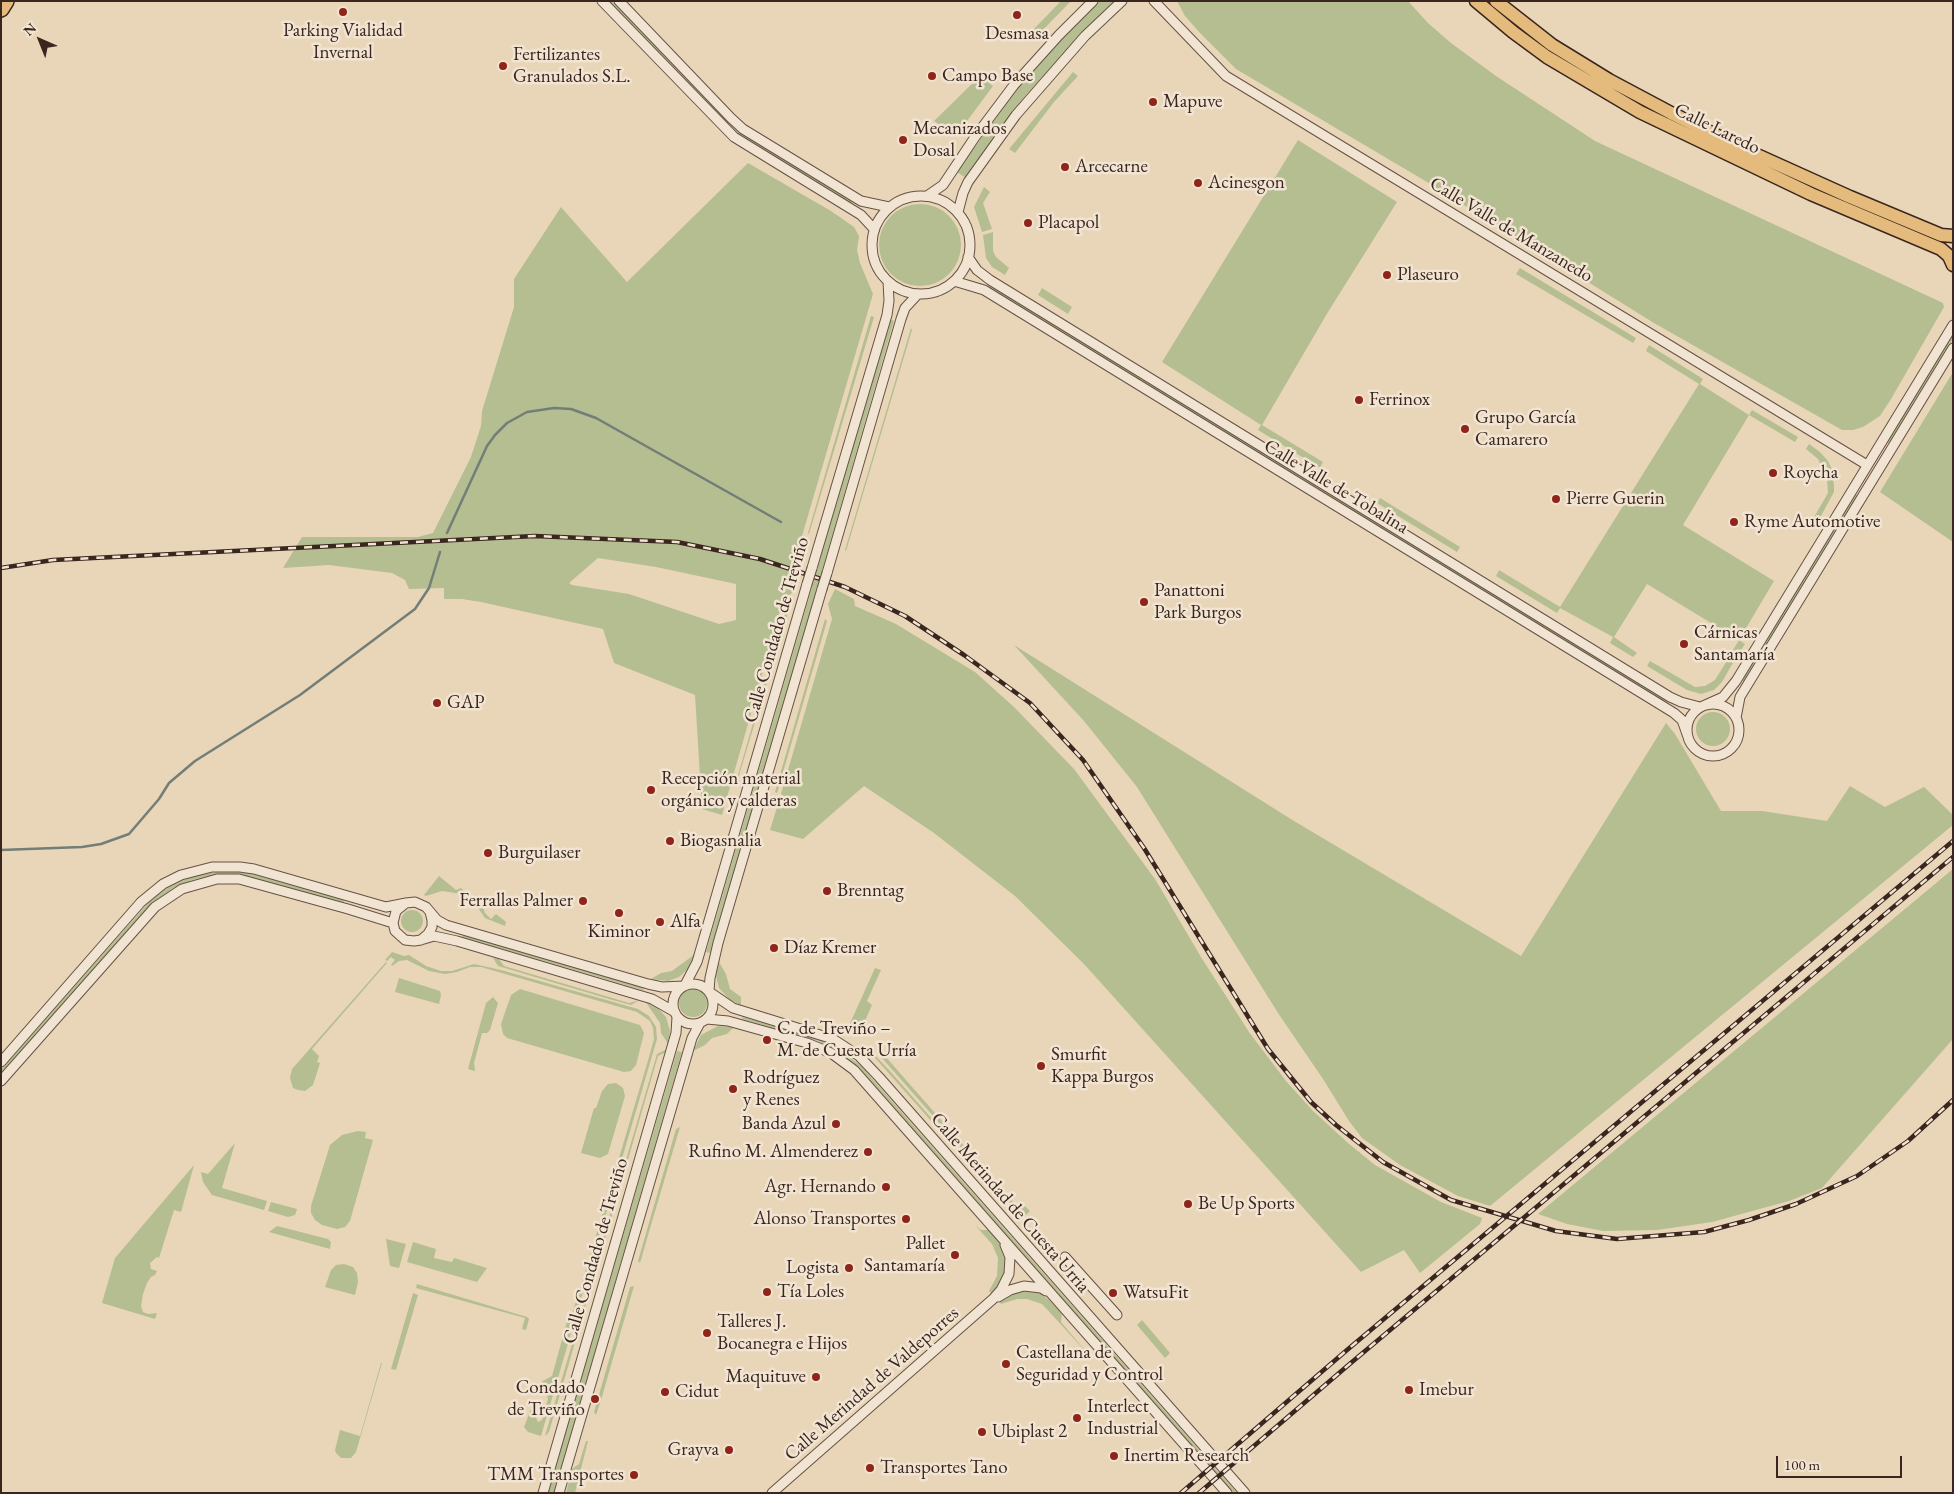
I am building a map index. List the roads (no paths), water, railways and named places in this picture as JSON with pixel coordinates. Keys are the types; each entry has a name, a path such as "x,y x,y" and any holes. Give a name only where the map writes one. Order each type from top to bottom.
{"highway":[{"path":"1,9 6,1"}],"main road":[{"name":"Calle Laredo","path":"1476,1 1547,58 1640,112 1811,194 1941,249 1949,256 1953,265"},
{"name":"Calle Laredo","path":"1496,1 1552,45 1609,80 1671,113 1748,151 1850,197 1941,235 1953,236"}],"street":[{"path":"602,1 734,137 851,209 874,229"},
{"path":"619,1 731,118 744,129 861,201 889,207"},
{"path":"927,196 943,184 1014,85 1093,1"},
{"path":"958,212 968,182 1016,115 1079,43 1122,1"},
{"name":"Calle Valle de Manzanedo","path":"1154,1 1226,76 1867,465"},
{"path":"927,196 939,199 958,212 970,237 968,257 960,274 954,281 933,292 918,294 907,292 888,281 877,267 872,243 874,229 880,217 889,207 907,198 927,196"},
{"name":"Calle Valle de Tobalina","path":"968,257 982,275 1004,289 1670,696 1681,702 1703,706"},
{"name":"Calle Condado de Treviño","path":"684,985 697,962 887,315 889,301 888,281"},
{"name":"Calle Valle de Tobalina","path":"954,281 984,290 1674,713 1682,720 1688,737"},
{"name":"Calle Condado de Treviño","path":"710,992 710,978 718,942 901,319 905,308 918,294"},
{"path":"1703,706 1722,706 1729,710 1736,718 1739,727 1738,737 1732,748 1724,754 1704,755 1694,748 1688,737 1688,722 1696,710 1703,706 1718,701 1733,686 1953,326"},
{"path":"1736,718 1740,697 1953,348"},
{"path":"1,1062 141,902 163,884 181,875 212,867 254,869 386,907 406,903 415,902 422,904 437,920 446,925 638,981 662,987 697,984 705,987 710,992 714,1000 713,1008 704,1021 689,1024 652,999 456,941 434,936 414,942 405,940 397,934 393,923 396,911 406,903"},
{"path":"1,1081 155,907 182,889 217,879 239,879 393,923"},
{"path":"421,940 432,927 430,912"},
{"path":"676,1014 673,1004 674,996 684,985"},
{"name":"Calle Merindad de Cuesta Urria","path":"710,992 726,1004 741,1011 813,1032 833,1040 859,1056 1245,1493"},
{"name":"Calle Condado de Treviño","path":"543,1493 676,1032 676,1014"},
{"name":"Calle Condado de Treviño","path":"560,1492 692,1038 704,1021"},
{"name":"Calle Merindad de Cuesta Urria","path":"704,1021 728,1021 793,1039 814,1046 839,1058 868,1085 1228,1493"},
{"name":"Calle Merindad de Valdeporres","path":"772,1493 993,1299 1006,1282 1010,1268 1008,1252 1001,1236"},
{"path":"1065,1257 1117,1315"},
{"name":"Calle Merindad de Valdeporres","path":"993,1299 1010,1290 1024,1286 1041,1288 1052,1294"}],"waterway":[{"path":"447,533 487,446 495,435 507,423 527,412 554,408 571,409 596,418 781,522"},
{"path":"1,850 82,847 101,844 129,834 159,799 169,783 195,761 300,695 415,609 429,588 440,552"}],"railway":[{"path":"1,568 53,560 535,536 677,542 760,559 845,587 905,616 964,655 1030,703 1083,760 1144,848 1268,1049 1311,1102 1336,1125 1383,1162 1451,1200 1556,1231 1617,1239 1704,1232 1749,1220 1796,1204 1857,1176 1908,1141 1953,1100"},
{"path":"1181,1493 1347,1350 1953,841"},
{"path":"1199,1493 1953,857"}],"place":[{"name":"Parking Vialidad Invernal","path":"343,12"},
{"name":"Desmasa","path":"1017,15"},
{"name":"Fertilizantes Granulados S.L.","path":"503,66"},
{"name":"Campo Base","path":"932,76"},
{"name":"Mapuve","path":"1153,102"},
{"name":"Mecanizados Dosal","path":"903,140"},
{"name":"Arcecarne","path":"1065,167"},
{"name":"Acinesgon","path":"1198,183"},
{"name":"Placapol","path":"1028,223"},
{"name":"Plaseuro","path":"1387,275"},
{"name":"Ferrinox","path":"1359,400"},
{"name":"Grupo García Camarero","path":"1465,429"},
{"name":"Roycha","path":"1773,473"},
{"name":"Pierre Guerin","path":"1556,499"},
{"name":"Ryme Automotive","path":"1734,522"},
{"name":"Panattoni Park Burgos","path":"1144,602"},
{"name":"Cárnicas Santamaría","path":"1684,644"},
{"name":"GAP","path":"437,703"},
{"name":"Recepción material orgánico y calderas","path":"651,790"},
{"name":"Biogasnalia","path":"670,841"},
{"name":"Burguilaser","path":"488,853"},
{"name":"Brenntag","path":"827,891"},
{"name":"Ferrallas Palmer","path":"583,901"},
{"name":"Kiminor","path":"619,913"},
{"name":"Alfa","path":"660,922"},
{"name":"Díaz Kremer","path":"774,948"},
{"name":"C. de Treviño – M. de Cuesta Urría","path":"767,1040"},
{"name":"Smurfit Kappa Burgos","path":"1041,1066"},
{"name":"Rodríguez y Renes","path":"733,1089"},
{"name":"Banda Azul","path":"836,1124"},
{"name":"Rufino M. Almenderez","path":"868,1152"},
{"name":"Agr. Hernando","path":"886,1187"},
{"name":"Be Up Sports","path":"1188,1204"},
{"name":"Alonso Transportes","path":"906,1219"},
{"name":"Pallet Santamaría","path":"955,1255"},
{"name":"Logista","path":"849,1268"},
{"name":"Tía Loles","path":"767,1292"},
{"name":"WatsuFit","path":"1113,1293"},
{"name":"Talleres J. Bocanegra e Hijos","path":"707,1333"},
{"name":"Castellana de Seguridad y Control","path":"1006,1364"},
{"name":"Maquituve","path":"816,1377"},
{"name":"Imebur","path":"1409,1390"},
{"name":"Cidut","path":"665,1392"},
{"name":"Condado de Treviño","path":"595,1399"},
{"name":"Interlect Industrial","path":"1077,1418"},
{"name":"Ubiplast 2","path":"982,1432"},
{"name":"Grayva","path":"729,1450"},
{"name":"Inertim Research","path":"1114,1456"},
{"name":"Transportes Tano","path":"870,1468"},
{"name":"TMM Transportes","path":"634,1475"}]}
